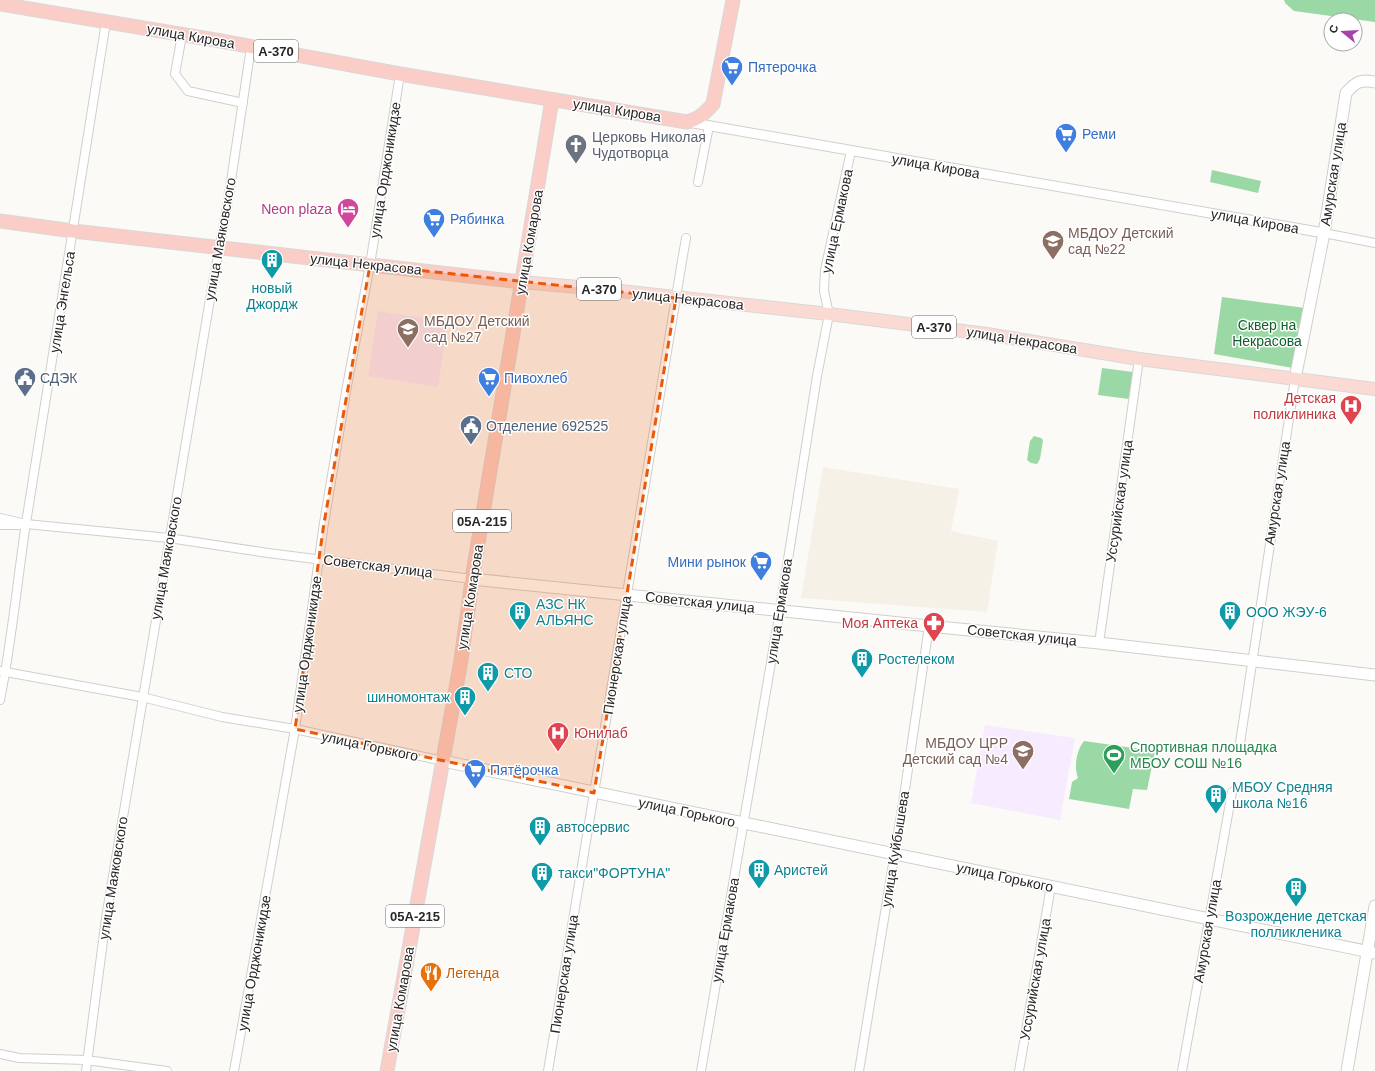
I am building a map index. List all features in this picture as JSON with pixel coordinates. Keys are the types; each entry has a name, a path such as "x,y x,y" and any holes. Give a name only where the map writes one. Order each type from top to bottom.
{"highway":[{"path":"686,122 698,118 713,104 733,0"},
{"name":"улица Кирова","path":"0,4 686,122"},
{"name":"улица Комарова","path":"387,1071 461,660 472,578 521,282 539,185 552,100"},
{"name":"улица Некрасова","path":"0,221 73,231 521,282"}],"main road":[{"name":"Амурская улица","path":"1295,379 1324,233 1346,93 1356,83 1368,81 1375,82"},
{"name":"улица Некрасова","path":"521,282 602,289 829,314 987,334 1140,359 1375,389"},
{"name":"Советская улица","path":"472,578 1099,643 1375,675"},
{"name":"улица Горького","path":"442,761 1371,952"},
{"path":"1347,1071 1371,952 1375,906"}],"street":[{"name":"улица Энгельса","path":"0,700 26,524 106,22"},
{"path":"182,35 175,74 188,91 242,103"},
{"name":"улица Маяковского","path":"86,1071 86,1060 106,918 169,538 228,201 251,47"},
{"name":"улица Орджоникидзе","path":"234,1071 295,730 319,559 347,386 370,265 400,74"},
{"path":"698,182 713,104"},
{"name":"улица Кирова","path":"686,122 1375,243"},
{"name":"улица Ермакова","path":"701,1071 780,610 817,376 829,314 824,291 825,270 852,151"},
{"name":"Пионерская улица","path":"548,1071 686,238"},
{"name":"Уссурийская улица","path":"1099,643 1140,359"},
{"name":"Амурская улица","path":"1240,743 1295,379"},
{"name":"Советская улица","path":"0,518 26,524 169,538 268,553 472,578"},
{"name":"Советская улица","path":"0,525 7,526 26,524"},
{"name":"улица Куйбышева","path":"859,1071 895,853 929,626"},
{"name":"улица Горького","path":"3,672 142,697 222,717 295,730 442,761"},
{"name":"Амурская улица","path":"1182,1071 1232,792"},
{"name":"Уссурийская улица","path":"1019,1071 1052,886"},
{"path":"0,1054 19,1058 86,1060 167,1071"}],"highlighted area":[{"path":"370,265 676,298 594,793 295,729 324,523"}],"shaded area":[{"name":"МБДОУ Детский сад №27","path":"378,311 448,322 438,387 368,376"},
{"path":"823,467 959,489 951,531 998,541 987,612 801,598"},
{"name":"МБДОУ ЦРР Детский сад №4","path":"985,725 1075,738 1060,820 971,803"}],"green space":[{"path":"1284,0 1375,0 1375,22 1363,20 1363,12 1323,12 1323,15 1294,11 1285,3"},
{"path":"1212,170 1261,181 1258,193 1210,182"},
{"name":"Сквер на Некрасова","path":"1222,297 1305,308 1293,368 1214,354"},
{"path":"1102,368 1133,372 1129,399 1098,395"},
{"path":"1034,436 1043,440 1040,459 1037,464 1031,463 1027,460 1030,441"},
{"name":"Спортивная площадка МБОУ СОШ №16","path":"1084,741 1155,751 1147,790 1133,789 1129,809 1069,799 1072,782 1078,778 1076,759 1079,749"}],"place":[{"name":"Пятерочка","path":"732,86"},
{"name":"Реми","path":"1066,154"},
{"name":"Церковь Николая Чудотворца","path":"576,164"},
{"name":"Neon plaza","path":"348,228"},
{"name":"Рябинка","path":"434,238"},
{"name":"МБДОУ Детский сад №22","path":"1053,260"},
{"name":"новый Джордж","path":"272,280"},
{"name":"МБДОУ Детский сад №27","path":"408,348"},
{"name":"СДЭК","path":"25,398"},
{"name":"Пивохлеб","path":"489,398"},
{"name":"Детская поликлиника","path":"1351,426"},
{"name":"Отделение 692525","path":"471,446"},
{"name":"Мини рынок","path":"761,582"},
{"name":"АЗС НК АЛЬЯНС","path":"520,632"},
{"name":"ООО ЖЭУ-6","path":"1230,632"},
{"name":"Моя Аптека","path":"934,642"},
{"name":"Ростелеком","path":"862,678"},
{"name":"СТО","path":"488,692"},
{"name":"шиномонтаж","path":"465,716"},
{"name":"Юнилаб","path":"558,752"},
{"name":"МБДОУ ЦРР Детский сад №4","path":"1023,770"},
{"name":"Спортивная площадка МБОУ СОШ №16","path":"1114,774"},
{"name":"Пятёрочка","path":"475,790"},
{"name":"МБОУ Средняя школа №16","path":"1216,814"},
{"name":"автосервис","path":"540,846"},
{"name":"Аристей","path":"759,890"},
{"name":"такси\"ФОРТУНА\"","path":"542,892"},
{"name":"Возрождение детская полликленика","path":"1296,908"},
{"name":"Легенда","path":"431,992"}]}
